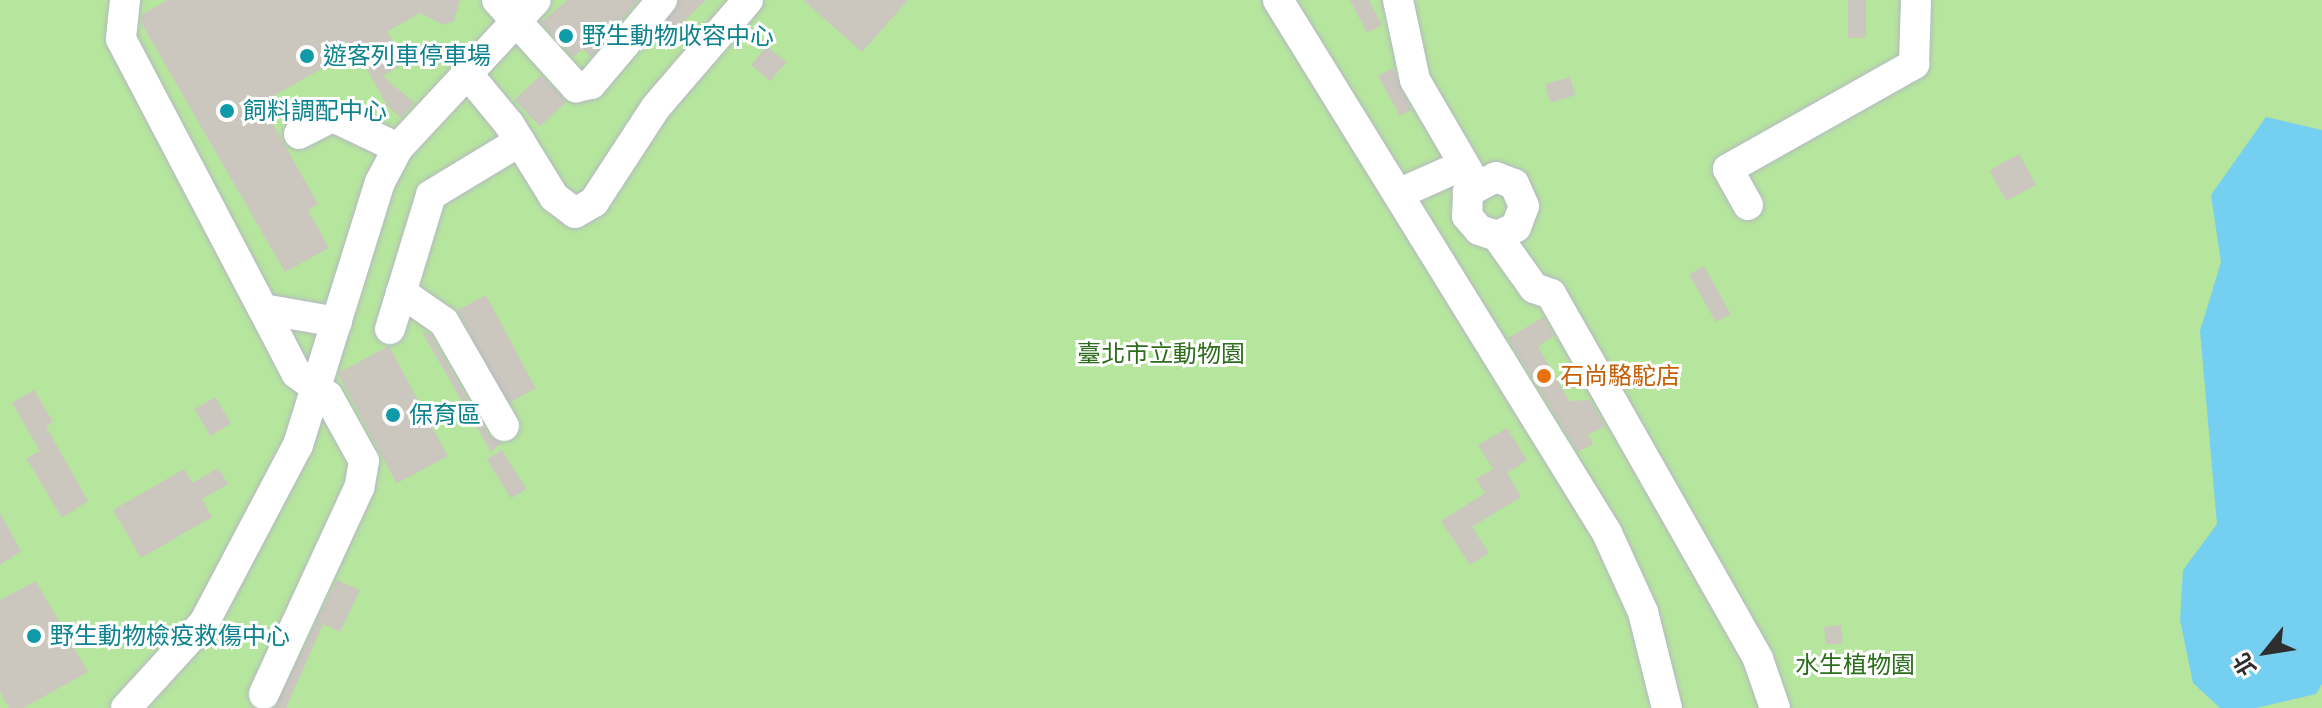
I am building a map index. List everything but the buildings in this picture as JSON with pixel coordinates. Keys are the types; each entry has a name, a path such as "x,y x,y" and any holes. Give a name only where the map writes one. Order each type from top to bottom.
{"street":[{"path":"125,0 121,39 296,373 316,388 351,429 364,461 359,488 264,694"},
{"path":"126,708 204,623 298,445 380,182 398,148 466,72 516,6 576,87 591,84 662,0"},
{"path":"466,72 520,141 565,210 585,210 656,107 748,0"},
{"path":"1278,0 1623,564 1647,624 1667,708"},
{"path":"1398,0 1415,80 1469,175 1467,216 1479,230 1497,236 1534,288 1551,294 1758,659 1775,708"},
{"path":"1748,205 1728,169 1914,64 1916,0"},
{"path":"299,134 333,117 398,148"},
{"path":"390,329 431,195 520,141"},
{"path":"1398,194 1469,175 1496,177 1514,184 1524,206 1516,227 1497,236"},
{"path":"401,292 444,322 504,426"},
{"path":"263,309 337,322"}],"green space":[{"name":"臺北市立動物園","path":"0,0 2322,0 2322,708 0,708"}],"water":[{"path":"2266,117 2322,130 2322,684 2316,694 2256,708 2220,708 2193,683 2180,620 2183,570 2217,524 2200,331 2221,262 2211,195"}],"place":[{"name":"野生動物收容中心","path":"566,36"},
{"name":"遊客列車停車場","path":"307,56"},
{"name":"飼料調配中心","path":"227,111"},
{"name":"石尚駱駝店","path":"1544,376"},
{"name":"保育區","path":"393,415"},
{"name":"野生動物檢疫救傷中心","path":"34,636"}],"park label":[{"name":"水生植物園","path":"1855,665"}]}
